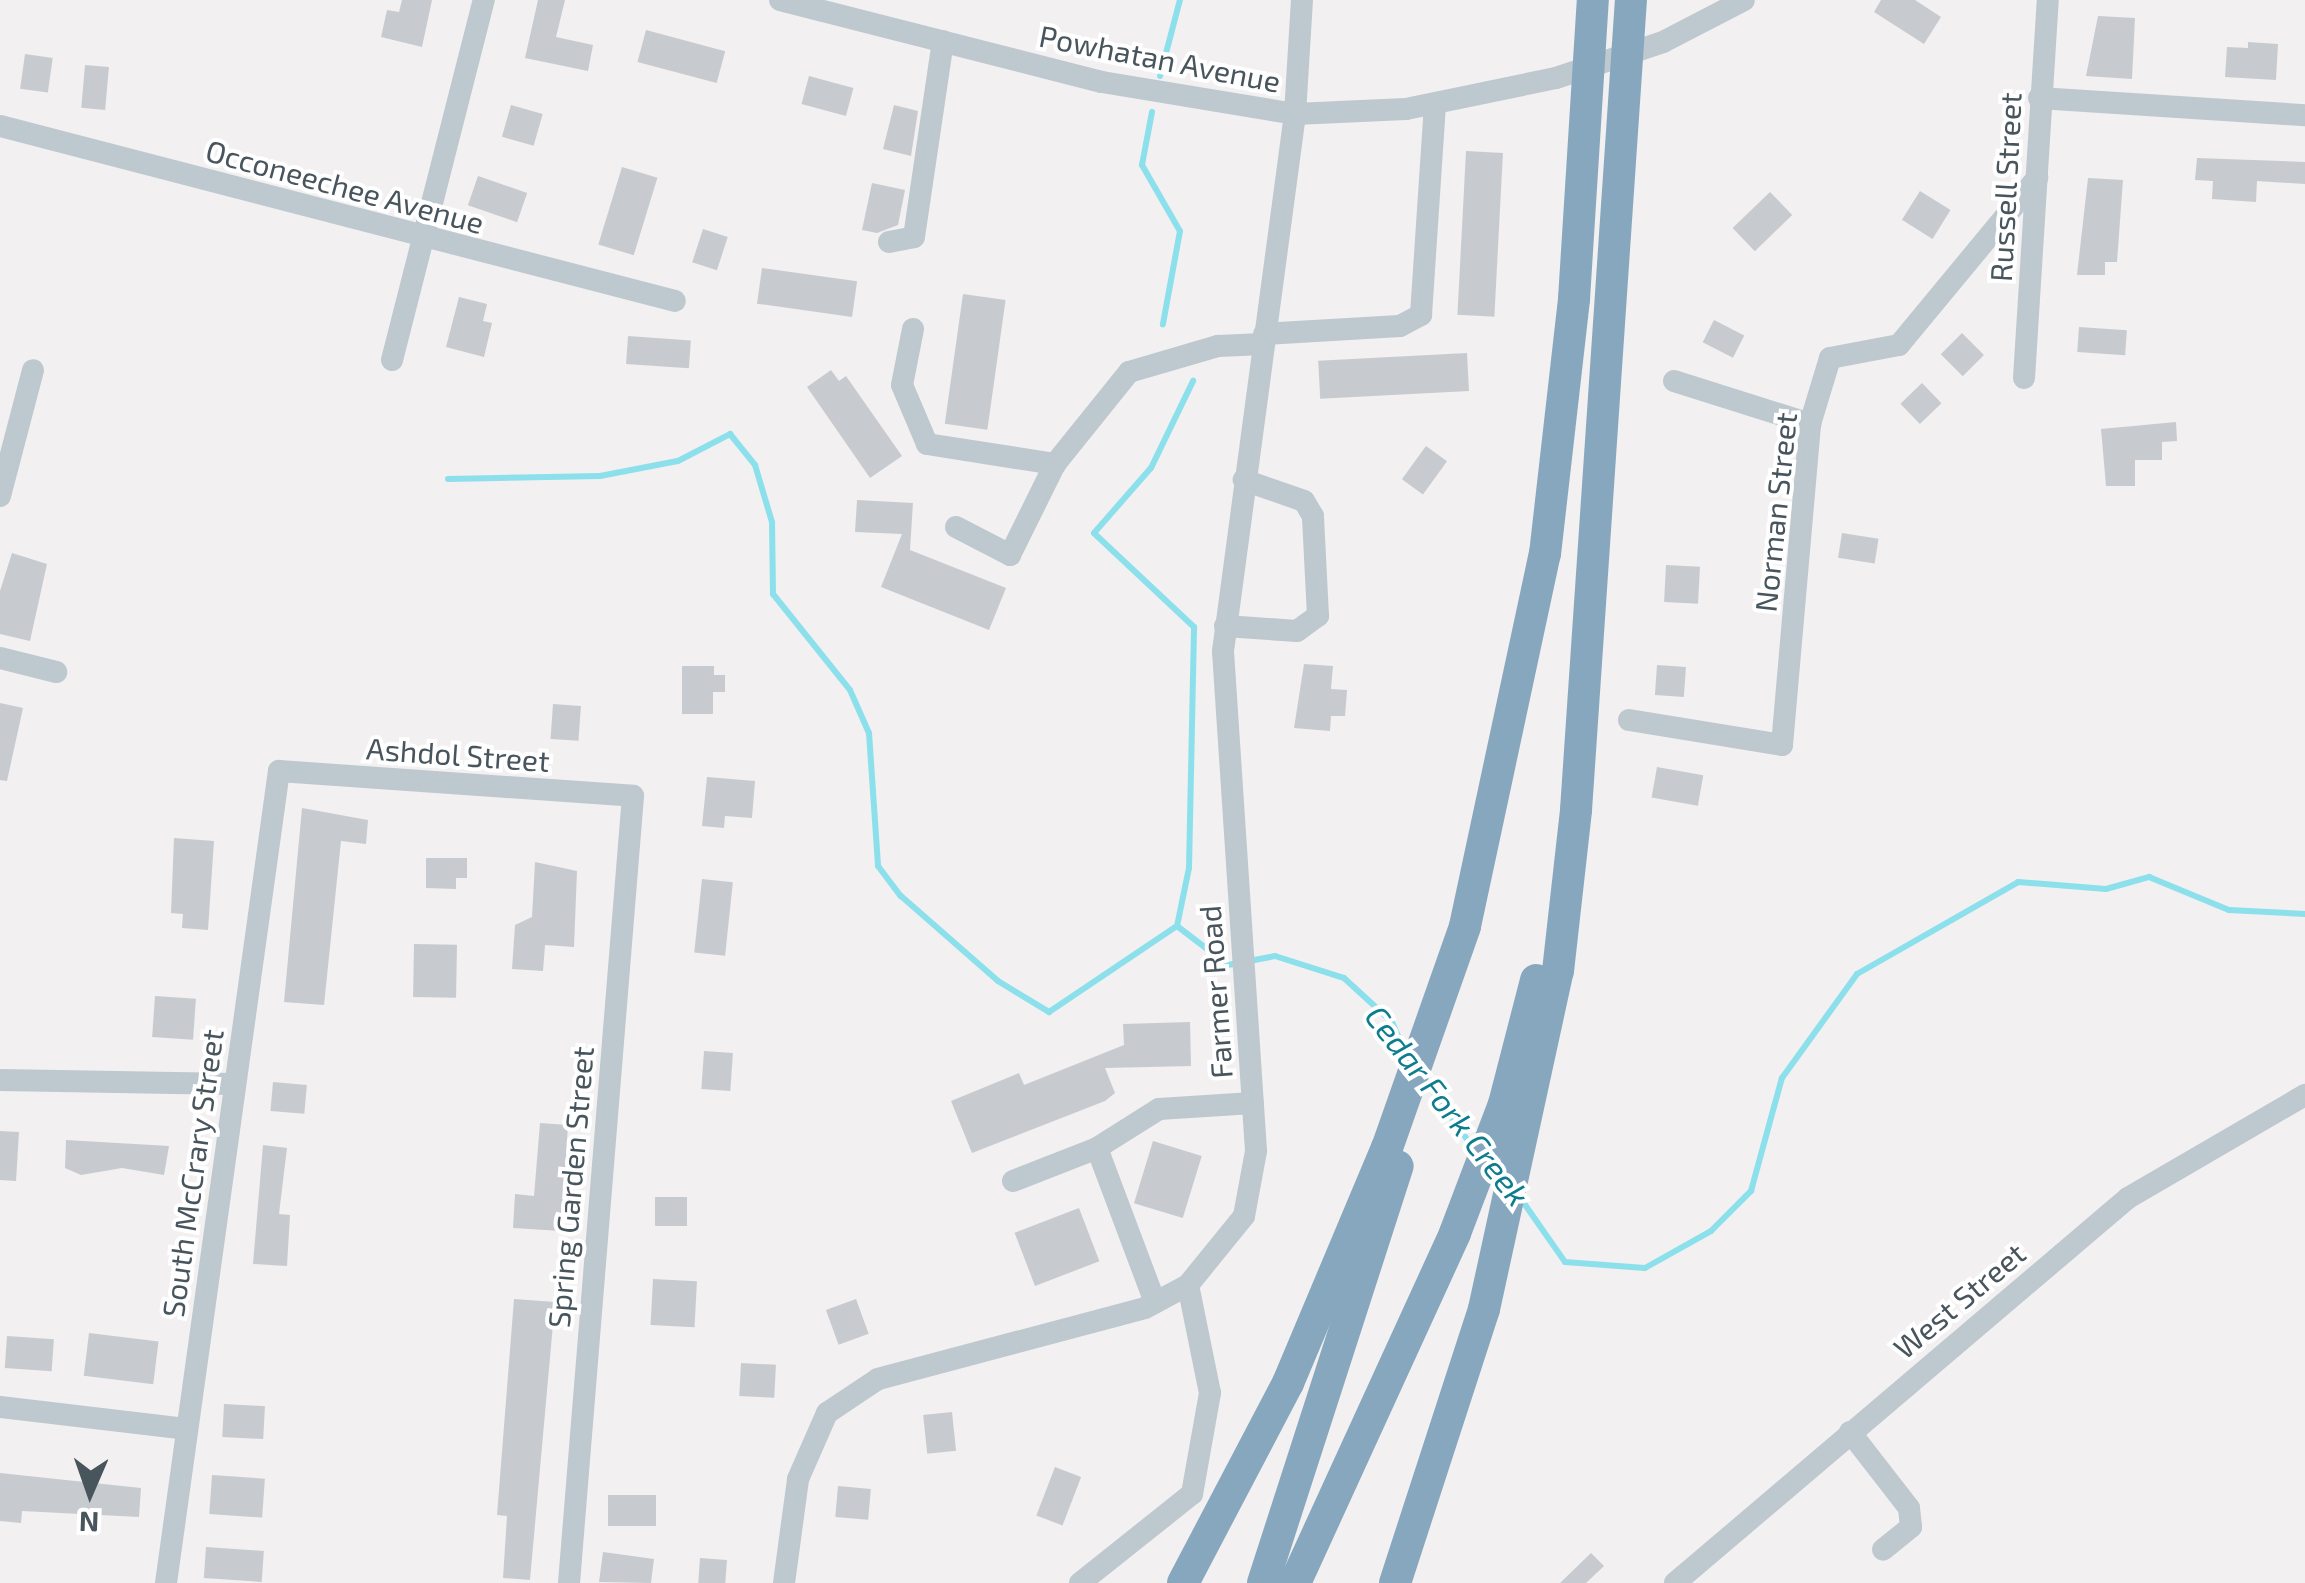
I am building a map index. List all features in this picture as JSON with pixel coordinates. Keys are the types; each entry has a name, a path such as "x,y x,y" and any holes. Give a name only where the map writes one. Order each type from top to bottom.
{"highway":[{"path":"1263,1583 1379,1234 1465,926 1545,554 1585,134 1593,0"},
{"path":"1395,1583 1444,1446 1527,1139 1576,810 1630,0"},
{"path":"1295,1583 1454,1233 1504,1104 1576,810"},
{"path":"1183,1583 1296,1365 1387,1148 1465,926"}],"street":[{"path":"392,360 484,0"},
{"name":"Powhatan Avenue","path":"780,0 1184,100 1295,114 1435,103 1556,78 1663,42 1744,0"},
{"name":"Farmer Road","path":"784,1583 809,1443 848,1397 878,1379 1156,1302 1188,1285 1244,1216 1256,1152 1222,720 1225,626 1295,114 1302,0"},
{"name":"Russell Street","path":"2024,378 2048,0"},
{"path":"889,242 914,238 943,42"},
{"path":"2040,98 2305,115"},
{"path":"956,527 1010,555 1055,464 1129,372 1218,346 1400,326 1421,316 1435,103"},
{"name":"Occoneechee Avenue","path":"0,126 422,240 675,301"},
{"name":"Norman Street","path":"1629,720 1782,746 1810,424 1830,358 1899,345 2037,178"},
{"path":"913,329 902,385 927,444 1055,464"},
{"path":"0,496 33,370"},
{"path":"1674,381 1810,424"},
{"path":"1225,626 1297,631 1318,616 1313,516 1304,501 1244,480"},
{"path":"0,658 56,672"},
{"name":"Ashdol Street","path":"279,771 632,796"},
{"name":"South McCrary Street","path":"166,1583 279,771"},
{"name":"Spring Garden Street","path":"569,1583 632,796"},
{"path":"0,1080 234,1084"},
{"name":"West Street","path":"1675,1583 2128,1198 2305,1095"},
{"path":"1013,1181 1097,1148 1160,1108 1253,1103"},
{"path":"1097,1148 1156,1302"},
{"path":"1080,1583 1131,1549 1192,1494 1204,1449 1210,1393 1188,1285"},
{"path":"0,1407 186,1429"},
{"path":"1850,1432 1909,1508 1911,1526 1882,1550"}],"building":[{"path":"402,0 432,0 422,47 381,37 387,10 399,12"},
{"path":"538,0 565,0 556,37 593,45 588,71 525,58"},
{"path":"1881,0 1915,0 1941,17 1924,44 1874,12"},
{"path":"2098,16 2135,18 2132,79 2086,76"},
{"path":"646,30 725,51 717,83 637,62"},
{"path":"2248,42 2278,44 2276,80 2225,77 2227,47 2248,48"},
{"path":"25,54 53,58 48,93 20,89"},
{"path":"85,65 109,67 105,110 81,108"},
{"path":"809,76 853,88 846,116 801,104"},
{"path":"511,105 543,114 534,146 502,137"},
{"path":"894,105 918,111 911,156 883,149"},
{"path":"1466,151 1503,153 1494,317 1457,315"},
{"path":"2197,158 2305,162 2305,184 2257,181 2256,202 2212,199 2213,181 2195,180"},
{"path":"622,167 657,178 634,255 598,244"},
{"path":"478,176 527,193 517,222 468,205"},
{"path":"2088,178 2123,180 2117,262 2105,262 2105,275 2077,275"},
{"path":"872,183 905,190 898,225 877,233 862,230"},
{"path":"1920,191 1951,210 1933,239 1902,220"},
{"path":"1770,192 1792,215 1755,251 1733,228"},
{"path":"703,229 728,237 717,270 692,262"},
{"path":"762,268 857,281 852,317 757,304"},
{"path":"963,294 1006,300 987,430 945,424"},
{"path":"459,297 487,304 483,321 492,323 484,357 446,347"},
{"path":"1714,320 1744,335 1733,358 1703,342"},
{"path":"2079,327 2127,330 2125,355 2077,352"},
{"path":"1962,333 1984,355 1963,376 1941,354"},
{"path":"628,336 691,340 689,368 626,364"},
{"path":"1467,353 1469,391 1320,399 1318,361"},
{"path":"831,370 839,381 846,376 902,456 870,478 807,387"},
{"path":"1922,383 1941,403 1920,424 1900,404"},
{"path":"2176,422 2177,441 2162,442 2162,460 2135,460 2135,486 2106,486 2101,429"},
{"path":"1426,446 1447,461 1423,494 1402,479"},
{"path":"857,500 913,503 910,550 1006,588 989,630 881,587 902,534 855,532"},
{"path":"1842,533 1879,539 1875,563 1838,558"},
{"path":"12,553 47,564 30,641 0,634 0,591"},
{"path":"1666,565 1700,567 1698,604 1664,602"},
{"path":"1304,664 1333,666 1331,689 1347,690 1345,716 1331,716 1330,731 1294,728"},
{"path":"1657,665 1686,667 1684,697 1655,695"},
{"path":"682,666 714,666 714,675 725,675 725,692 713,692 713,714 682,714"},
{"path":"0,703 23,708 7,781 0,780"},
{"path":"553,704 581,706 578,741 551,739"},
{"path":"1657,767 1703,775 1698,806 1652,798"},
{"path":"707,777 755,781 752,818 725,816 724,828 702,826"},
{"path":"302,808 368,820 366,844 341,841 324,1005 284,1002"},
{"path":"174,838 214,841 208,930 182,928 183,914 171,913"},
{"path":"426,858 467,858 467,878 456,878 456,889 426,888"},
{"path":"535,862 577,871 574,947 545,945 543,971 512,969 515,925 532,917"},
{"path":"702,879 733,882 725,956 694,953"},
{"path":"414,944 457,945 456,998 413,997"},
{"path":"155,996 196,999 193,1040 152,1037"},
{"path":"1190,1022 1191,1066 1105,1068 1115,1093 1105,1101 972,1153 951,1101 1019,1073 1024,1085 1124,1045 1123,1024"},
{"path":"704,1051 733,1053 730,1091 701,1089"},
{"path":"273,1082 307,1085 304,1114 270,1111"},
{"path":"540,1123 568,1125 561,1231 513,1228 515,1194 534,1196"},
{"path":"0,1131 19,1132 16,1181 0,1180"},
{"path":"66,1140 169,1146 164,1175 122,1168 81,1175 65,1168"},
{"path":"1153,1141 1202,1156 1183,1218 1134,1203"},
{"path":"263,1145 287,1148 279,1214 290,1215 287,1266 253,1264"},
{"path":"655,1197 687,1197 687,1226 655,1226"},
{"path":"1079,1208 1099,1261 1035,1286 1015,1233"},
{"path":"653,1279 697,1281 695,1327 651,1325"},
{"path":"514,1299 555,1302 530,1580 503,1578 507,1516 497,1515"},
{"path":"856,1299 869,1334 839,1345 826,1310"},
{"path":"89,1333 158,1342 153,1384 84,1376"},
{"path":"7,1336 54,1339 52,1371 5,1368"},
{"path":"741,1363 776,1365 774,1398 739,1396"},
{"path":"224,1404 265,1406 263,1439 222,1437"},
{"path":"952,1412 956,1451 927,1454 923,1415"},
{"path":"1055,1467 1081,1477 1063,1526 1036,1516"},
{"path":"0,1473 141,1488 139,1517 22,1511 21,1523 0,1521"},
{"path":"212,1475 265,1479 262,1518 209,1514"},
{"path":"838,1486 871,1489 868,1520 835,1517"},
{"path":"608,1495 656,1495 656,1526 608,1526"},
{"path":"206,1547 264,1551 262,1582 204,1578"},
{"path":"603,1552 654,1559 651,1583 599,1582"},
{"path":"1591,1553 1604,1566 1586,1583 1560,1583"},
{"path":"700,1558 727,1560 725,1583 698,1583"}],"waterway":[{"path":"1160,76 1180,0"},
{"path":"1152,112 1142,165 1180,231 1163,324"},
{"path":"1177,926 1189,868 1194,627 1094,533 1151,468 1193,381"},
{"name":"Cedar Fork Creek","path":"448,479 600,476 678,461 730,434 755,465 772,522 773,594 850,690 869,733 878,866 901,896 998,981 1049,1012 1177,926 1228,965 1275,956 1344,978 1392,1022 1408,1059"},
{"name":"Cedar Fork Creek","path":"1519,1196 1565,1262 1645,1268 1711,1231 1751,1191 1782,1078 1857,974 2018,882 2106,889 2149,877 2229,910 2305,914"},
{"name":"Cedar Fork Creek","path":"1422,1076 1476,1152"}]}
